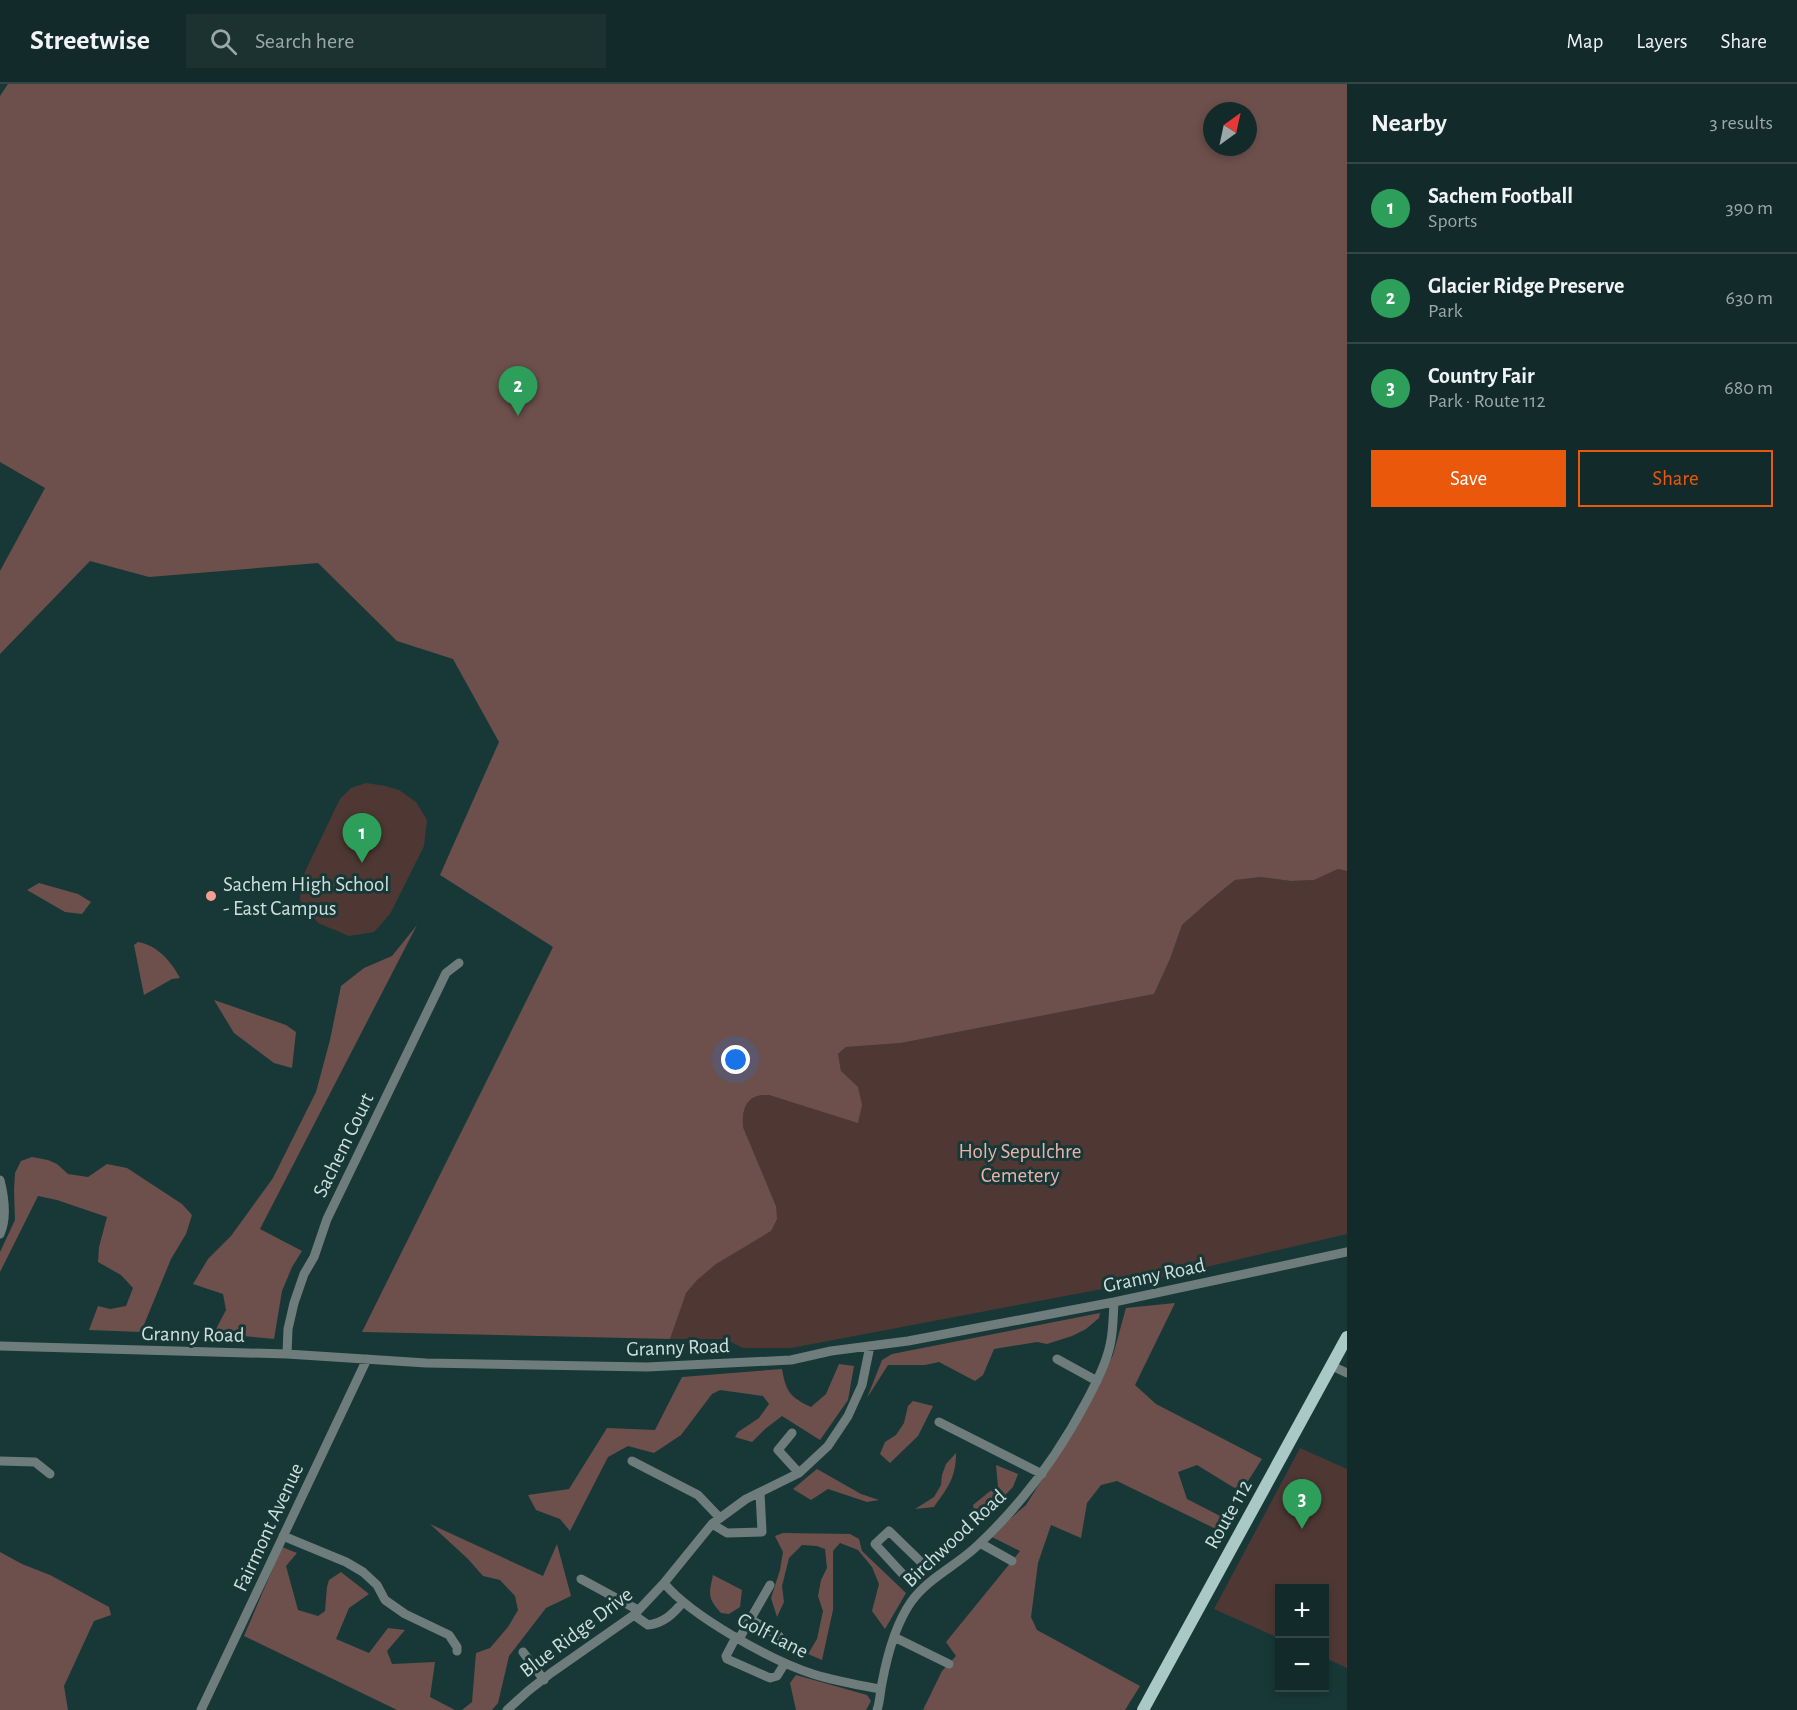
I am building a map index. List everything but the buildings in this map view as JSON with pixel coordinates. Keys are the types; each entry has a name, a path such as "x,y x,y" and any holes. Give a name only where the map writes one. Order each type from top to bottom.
{"main road":[{"name":"Route 112","path":"1143,1710 1347,1337"}],"street":[{"name":"Sachem Court","path":"287,1354 288,1329 294,1303 327,1220 446,973 459,963"},
{"path":"0,1180 4,1196 0,1234"},
{"name":"Granny Road","path":"0,1346 287,1354 426,1363 647,1367 791,1360 831,1350 908,1341 1114,1302 1347,1252"},
{"name":"Birchwood Road","path":"877,1710 880,1689 894,1637 911,1602 932,1580 980,1543 1019,1504 1042,1474 1075,1422 1097,1381 1107,1356 1113,1332 1114,1302"},
{"name":"Blue Ridge Drive","path":"507,1710 528,1691 636,1612 664,1583 719,1517 746,1499 799,1473 828,1446 848,1416 862,1385 870,1346"},
{"name":"Fairmont Avenue","path":"201,1710 367,1359"},
{"path":"1057,1359 1097,1381"},
{"path":"1332,1366 1347,1373"},
{"path":"939,1422 1042,1474"},
{"path":"792,1433 778,1450 799,1473"},
{"path":"0,1461 35,1462 51,1474"},
{"path":"632,1461 698,1495 719,1517"},
{"path":"712,1524 727,1533 762,1532 760,1493"},
{"path":"910,1582 924,1565 889,1531 875,1544 920,1593"},
{"path":"283,1536 346,1562 363,1572 377,1585 385,1600 405,1614 449,1635 457,1651"},
{"path":"980,1543 1012,1561"},
{"path":"581,1580 636,1612 648,1625 656,1624 669,1616 683,1602"},
{"name":"Golf Lane","path":"664,1583 683,1602 737,1638 785,1664 812,1674 880,1689"},
{"path":"770,1585 726,1656 727,1659 770,1678 777,1676 785,1664"},
{"path":"750,1619 779,1636"},
{"path":"894,1637 949,1664"},
{"path":"523,1652 544,1680"}],"green space":[{"path":"366,783 399,790 416,802 427,820 424,846 390,914 374,932 349,936 318,923 300,900 301,880 340,799 351,788"},
{"name":"Holy Sepulchre Cemetery","path":"1338,869 1347,871 1347,1234 1155,1279 791,1348 743,1348 725,1339 670,1339 683,1300 691,1285 712,1267 771,1231 776,1206 743,1127 745,1108 751,1099 769,1095 858,1122 858,1088 841,1071 838,1054 846,1047 901,1043 1154,994 1182,925 1235,880 1261,877 1291,881 1314,880"},
{"path":"1300,1448 1347,1469 1347,1668 1329,1660 1329,1584 1275,1584 1275,1636 1214,1609"}],"shaded area":[{"path":"8,84 1347,84 1347,871 1338,869 1314,880 1291,881 1261,877 1235,880 1182,925 1154,994 901,1043 846,1047 838,1054 841,1071 858,1087 862,1105 858,1123 769,1095 751,1099 745,1108 743,1127 776,1206 777,1219 771,1231 716,1264 697,1280 686,1293 670,1339 362,1332 553,947 440,875 499,742 453,659 397,641 318,563 149,577 90,561 0,654 0,571 45,488 0,462 0,96"},
{"path":"39,883 78,894 91,902 82,914 65,912 27,890"},
{"path":"417,925 260,1229 302,1251 282,1291 274,1339 214,1333 226,1310 223,1294 193,1284 208,1259 231,1236 273,1178 316,1092 341,986 364,968 392,956"},
{"path":"138,942 151,946 163,955 180,978 172,979 144,995 134,945"},
{"path":"214,1000 286,1025 296,1032 292,1068 274,1063 234,1033"},
{"path":"32,1157 57,1164 68,1174 88,1177 107,1164 127,1168 182,1204 192,1215 186,1234 171,1259 141,1332 89,1330 98,1306 110,1309 126,1306 133,1288 121,1275 98,1262 99,1247 107,1217 38,1196 0,1272 0,1252 15,1220 15,1173 21,1161"},
{"path":"1175,1303 1135,1385 1156,1404 1262,1459 1241,1492 1197,1465 1178,1472 1187,1499 1224,1518 1218,1530 1117,1481 1101,1485 1087,1503 1081,1538 1051,1525 1038,1563 1031,1617 1037,1630 1140,1686 1125,1710 923,1710 942,1671 956,1656 946,1642 1020,1551 990,1536 1026,1505 1075,1427 1113,1355 1126,1308"},
{"path":"1100,1313 1099,1318 1086,1329 1072,1336 1047,1344 1037,1342 994,1349 983,1375 975,1381 939,1362 925,1365 888,1365 867,1398 882,1360 892,1354"},
{"path":"839,1364 854,1366 848,1400 820,1440 782,1416 752,1442 735,1437 738,1432 759,1418 769,1404 763,1396 720,1390 712,1394 681,1435 654,1453 628,1446 608,1457 570,1531 560,1519 536,1510 528,1495 569,1489 607,1428 655,1430 682,1377 782,1369 790,1393 811,1407 826,1394"},
{"path":"913,1401 933,1406 918,1436 890,1463 880,1454 885,1442 896,1435 904,1423 908,1406"},
{"path":"956,1453 953,1476 934,1507 915,1509 934,1497 941,1485 946,1464"},
{"path":"996,1465 1018,1474 1013,1487 981,1520 975,1515 973,1505 998,1487"},
{"path":"817,1469 861,1494 879,1500 867,1502 828,1489 811,1500 793,1489"},
{"path":"430,1524 543,1576 557,1544 571,1596 546,1608 509,1656 498,1703 492,1710 462,1710 472,1702 476,1653 490,1648 508,1627 518,1610 515,1596 500,1580 483,1576"},
{"path":"783,1533 850,1534 859,1539 862,1551 906,1593 885,1629 872,1611 879,1584 872,1567 858,1550 840,1543 833,1551 833,1610 822,1660 808,1654 817,1639 823,1611 818,1596 821,1580 827,1568 825,1549 802,1545 789,1558 782,1586 784,1602 777,1617 771,1598 783,1552 775,1536"},
{"path":"282,1547 297,1553 286,1566 298,1610 318,1616 325,1611 329,1580 341,1572 369,1594 349,1608 336,1639 369,1653 388,1628 405,1630 387,1651 392,1664 435,1662 430,1697 455,1710 397,1710 244,1636"},
{"path":"0,1552 50,1575 109,1607 111,1615 94,1621 64,1686 68,1710 0,1710"},
{"path":"713,1575 742,1590 740,1607 729,1614 721,1613 711,1599"},
{"path":"796,1675 867,1695 871,1701 866,1710 796,1710 790,1683"}],"place":[{"name":"Glacier Ridge Preserve","path":"518,416"},
{"name":"Sachem Football","path":"362,863"},
{"name":"Sachem High School - East Campus","path":"211,896"},
{"name":"Country Fair","path":"1302,1529"}]}
